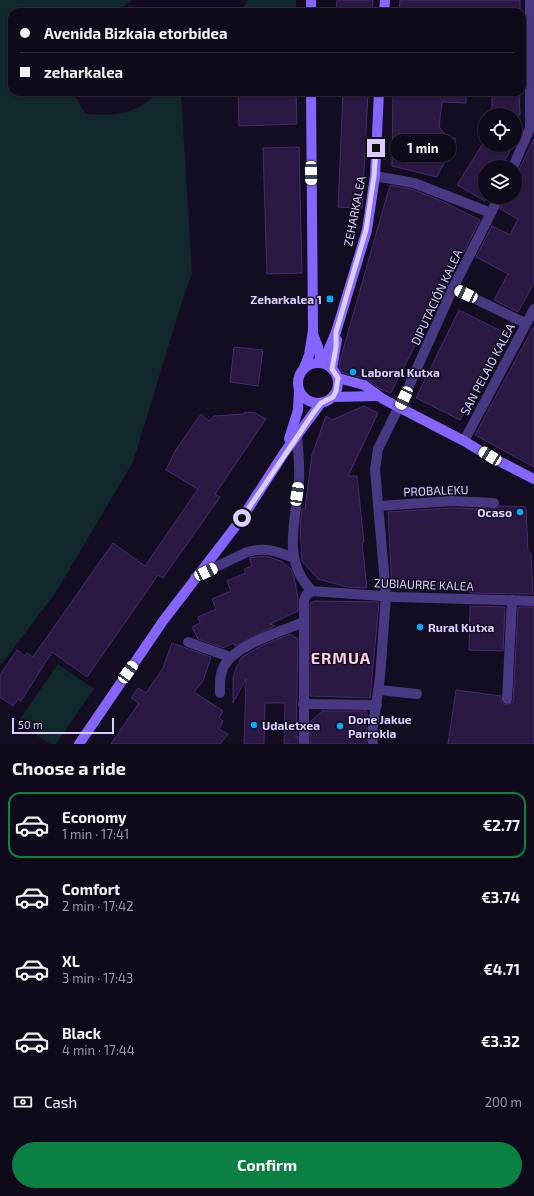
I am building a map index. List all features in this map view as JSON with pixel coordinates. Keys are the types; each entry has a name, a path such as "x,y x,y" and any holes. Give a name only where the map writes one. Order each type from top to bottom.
{"street":[{"path":"516,160 532,129 526,40 530,0"},
{"path":"284,453 298,410 300,391 298,379 304,368 313,334 310,96"},
{"name":"ZEHARKALEA","path":"325,365 336,347 336,332 366,230 374,176 379,96"},
{"path":"374,176 414,183 491,213"},
{"name":"DIPUTACIÓN KALEA","path":"399,408 453,288 496,204"},
{"path":"453,288 526,323"},
{"name":"SAN PELAIO KALEA","path":"464,441 534,309"},
{"path":"313,334 325,365 338,378 364,385 377,396 534,479"},
{"path":"304,368 315,363 325,365"},
{"path":"333,397 336,391 338,378"},
{"path":"300,391 308,400 321,403"},
{"path":"79,744 195,577 242,518 297,434 321,403 333,397 377,396"},
{"path":"373,744 372,734 379,690 386,596 375,470 378,449 399,408"},
{"path":"297,434 299,481 292,548 294,558 312,591 306,595 304,622 304,744"},
{"name":"PROBALEKU","path":"379,506 452,501 494,503"},
{"path":"195,577 247,552 256,550 265,549 294,558"},
{"name":"ZUBIAURRE KALEA","path":"312,591 405,598 534,601"},
{"path":"507,699 512,600"},
{"path":"220,694 219,682 223,667 230,657 256,642 304,622"},
{"path":"188,642 230,657"},
{"path":"379,690 417,694"},
{"path":"303,704 377,706"}],"green space":[{"path":"0,0 133,0 121,8 8,8 8,96 75,96 85,114 117,114 133,110 154,96 181,96 192,274 184,295 133,462 56,592 0,666"},
{"path":"248,0 296,0 296,8 243,8"},
{"path":"58,664 94,689 56,744 50,744 18,722"}],"building":[{"path":"337,0 373,0 372,8 336,8"},
{"path":"400,0 520,0 520,8 399,8"},
{"path":"238,96 296,96 297,124 239,126"},
{"path":"343,96 368,96 362,208 338,207"},
{"path":"393,96 466,96 466,103 442,102 439,127 445,134 456,139 437,177 392,166"},
{"path":"492,96 519,96 520,108 492,108"},
{"path":"534,139 534,283 518,312 494,300 508,274 476,257 492,226 510,235 518,219 500,209 502,204 522,204 522,164"},
{"path":"299,147 302,273 267,274 263,148"},
{"path":"478,151 509,152 505,160 478,160 478,197 457,185"},
{"path":"390,185 412,189 444,202 480,220 464,252 462,251 391,393 380,389 366,379 341,372 339,364"},
{"path":"459,310 503,332 460,420 416,398"},
{"path":"534,326 534,467 475,435"},
{"path":"234,347 263,350 258,386 230,382"},
{"path":"364,406 378,413 348,476 357,476 367,588 347,587 318,579 302,561 300,525 302,509 305,509 312,455 326,416 332,420"},
{"path":"245,412 255,413 266,419 215,494 220,497 163,578 158,575 87,677 52,652 21,701 18,699 13,706 0,697 0,675 17,650 25,656 27,653 33,657 113,543 145,566 198,489 166,470 175,451 201,414 209,421 214,416 244,414"},
{"path":"499,506 526,507 528,551 531,554 533,594 470,593 470,590 392,587 388,512 452,508 494,509"},
{"path":"265,556 281,561 291,569 298,599 298,611 270,624 275,626 235,646 234,643 223,648 198,639 192,627 200,623 198,617 216,609 212,599 231,591 227,581 246,573 244,569 252,566 249,558"},
{"path":"314,601 379,602 370,698 310,696 310,603"},
{"path":"470,606 505,607 503,651 469,650"},
{"path":"518,607 534,607 534,744 448,744 456,690 501,696 501,702 506,705 513,702"},
{"path":"290,634 298,639 296,738 298,736 298,744 284,744 285,703 265,703 264,744 244,744 246,679 233,703 233,678 236,668 242,657 263,645"},
{"path":"172,643 211,657 203,681 194,692 223,711 219,718 223,721 219,729 228,734 220,744 111,744 139,703 131,698 138,688 146,693 163,668"},
{"name":"Done Jakue Parrokia","path":"322,711 367,711 366,744 310,744 310,722"}],"place":[{"name":"Zeharkalea 1","path":"330,299"},
{"name":"Laboral Kutxa","path":"353,372"},
{"name":"Ocaso","path":"520,512"},
{"name":"Rural Kutxa","path":"420,627"},
{"name":"Udaletxea","path":"254,725"},
{"name":"Done Jakue Parrokia","path":"340,726"}],"district":[{"name":"ERMUA","path":"341,657"}],"route":[{"path":"242,518 261,491 284,453 314,412 321,403 333,397 336,391 338,378 332,369 335,359 337,340 336,332 366,230 374,176 376,148"}]}
